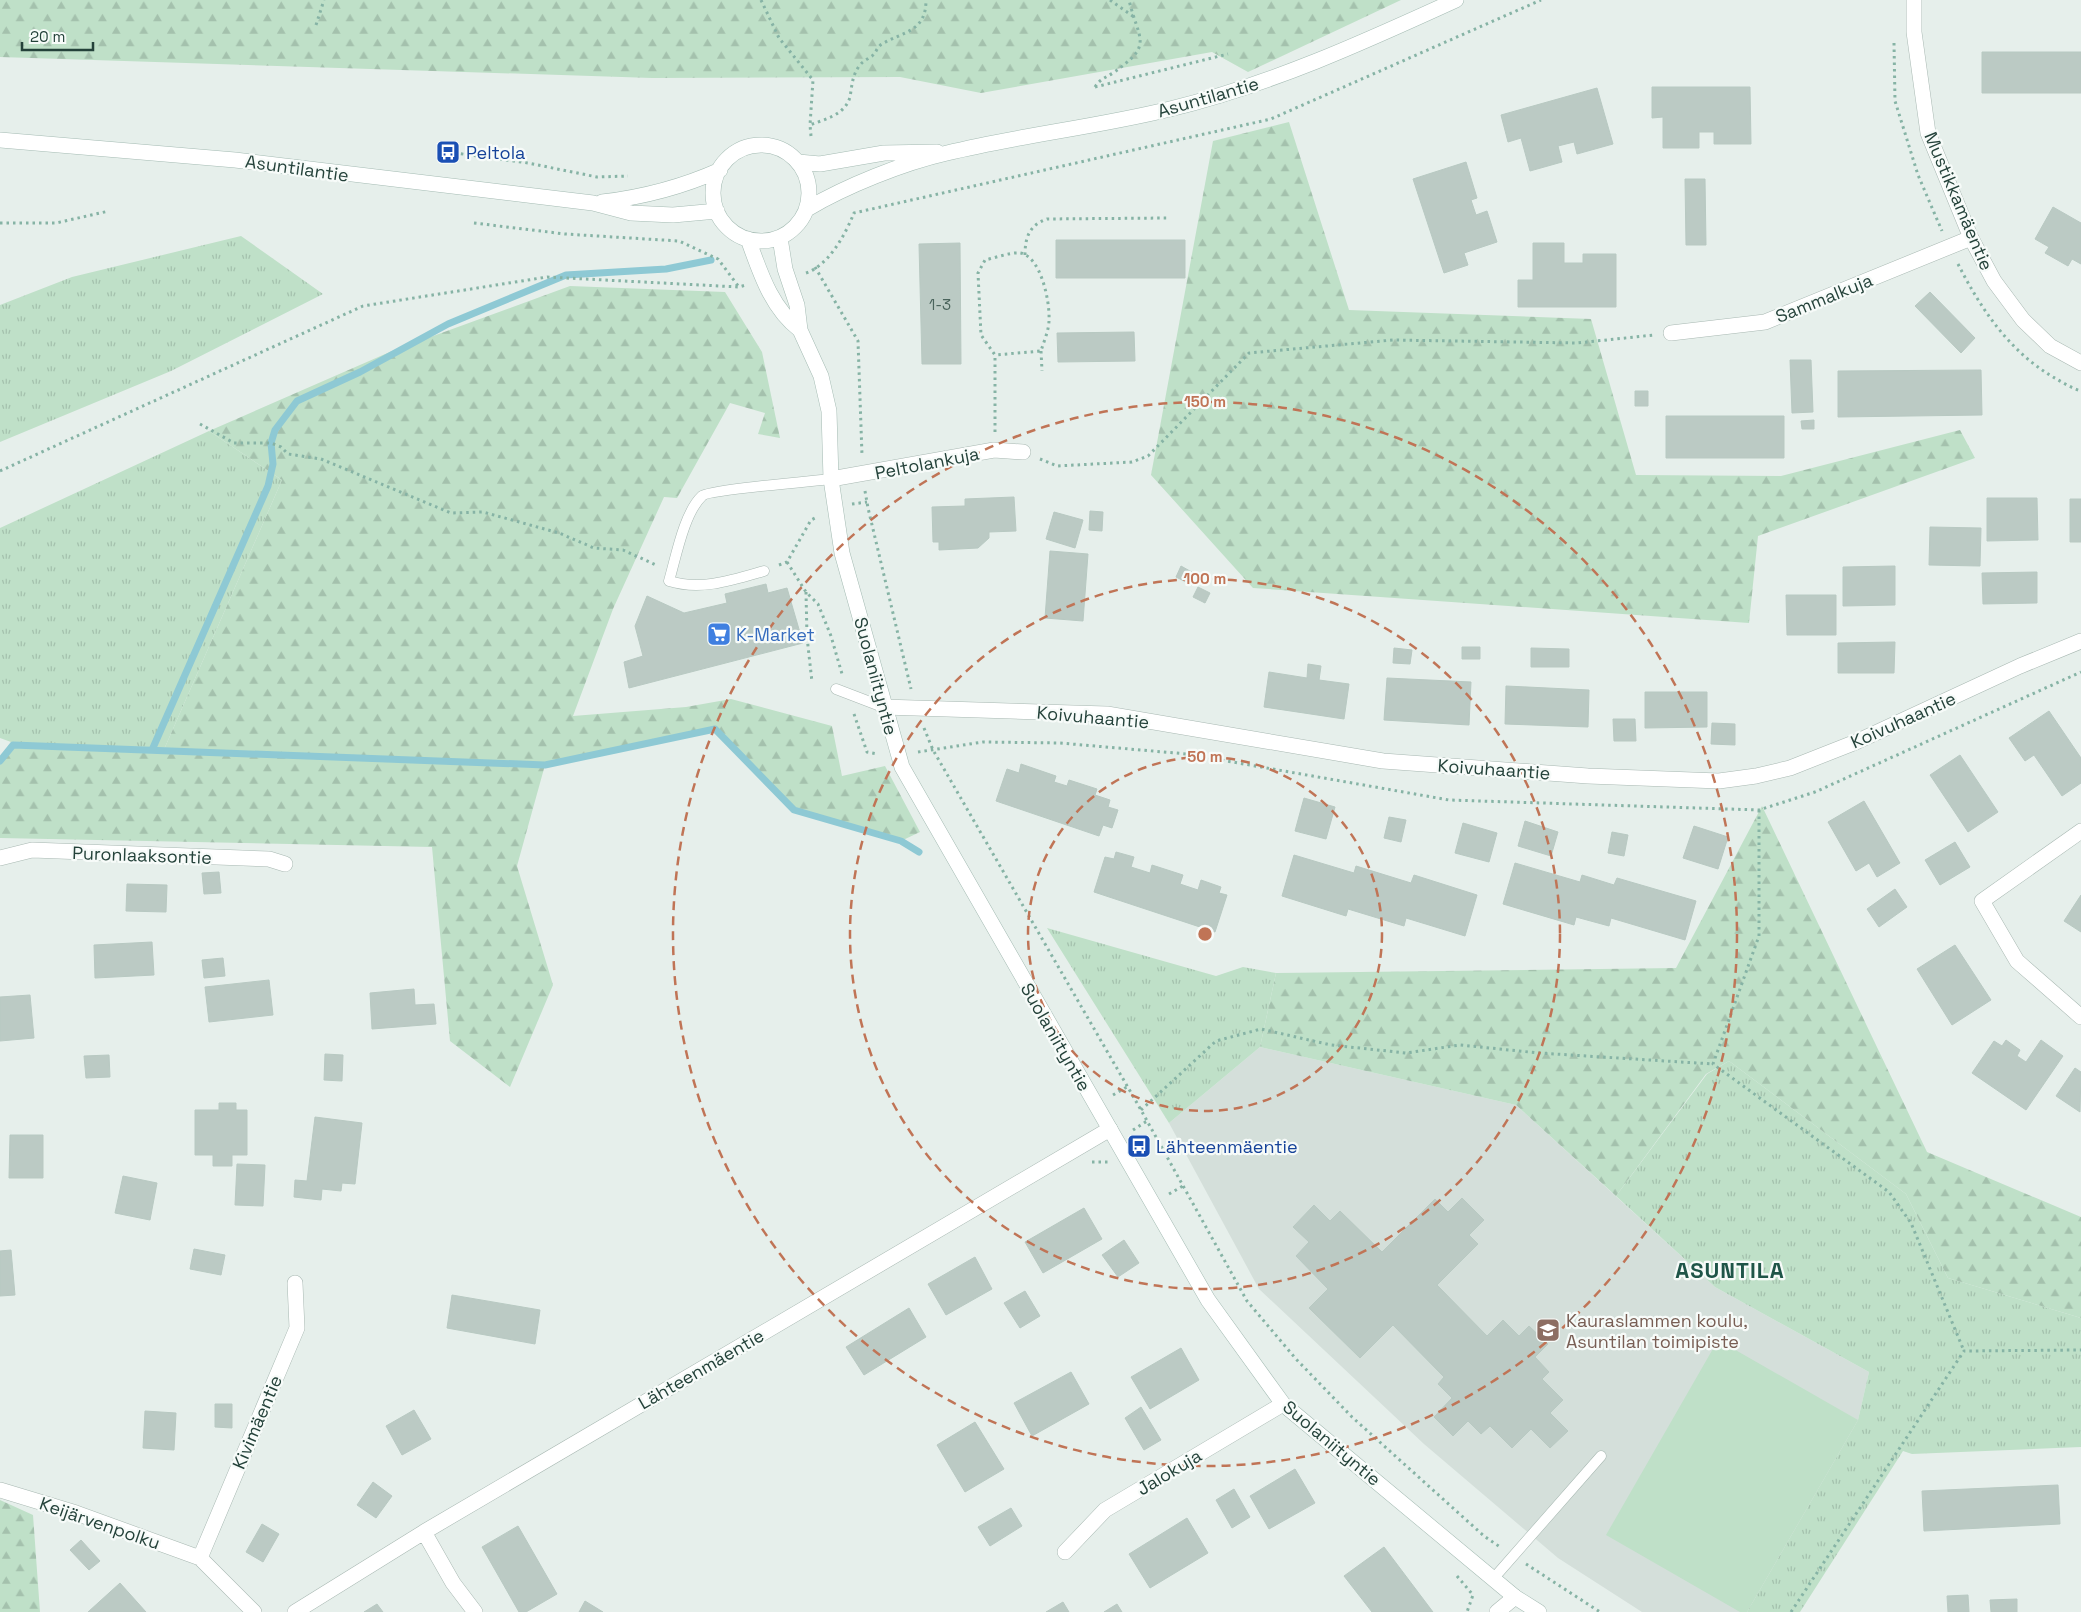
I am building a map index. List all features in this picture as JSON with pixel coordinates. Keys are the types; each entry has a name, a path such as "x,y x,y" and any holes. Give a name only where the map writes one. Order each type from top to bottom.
{"street":[{"name":"Asuntilantie","path":"807,209 875,177 946,153 1170,109 1253,86 1329,58 1456,0"},
{"name":"Mustikkamäentie","path":"1914,0 1914,32 1928,133 1971,238 1994,281 2023,320 2050,346 2081,363"},
{"name":"Asuntilantie","path":"0,140 235,160 594,203 631,213 677,214 717,212"},
{"path":"750,147 776,148 788,153 798,162 809,184 807,209 801,221 792,231 780,238 769,241 748,239 729,229 717,212 714,198 715,183 720,170 733,155 750,147"},
{"name":"Asuntilantie","path":"798,162 820,164 884,153 922,151 946,153"},
{"name":"Asuntilantie","path":"594,203 658,193 696,181 720,170"},
{"name":"Suolaniityntie","path":"780,238 787,276 797,305 800,330 821,376 829,411 831,479 842,553 883,706 902,767 1208,1300 1282,1404 1515,1597 1539,1612"},
{"name":"Sammalkuja","path":"1672,333 1765,322 1971,238"},
{"name":"Suolaniityntie","path":"748,239 764,280 786,319 800,330"},
{"name":"Peltolankuja","path":"831,479 863,475 994,450 1023,452"},
{"name":"Koivuhaantie","path":"883,706 1107,714 1384,761 1588,776 1719,781 1756,776 1790,768 1856,742 2020,666 2081,640"},
{"path":"2081,831 1982,900 2017,961 2081,1017"},
{"name":"Puronlaaksontie","path":"0,858 32,850 270,860 285,864"},
{"name":"Lähteenmäentie","path":"295,1612 424,1532 1110,1129"},
{"name":"Kivimäentie","path":"200,1558 297,1328 295,1283"},
{"name":"Jalokuja","path":"1065,1552 1105,1510 1282,1404"},
{"name":"Keijärvenpolku","path":"0,1490 76,1513 200,1558"},
{"path":"424,1532 453,1583 475,1612"},
{"path":"200,1558 254,1612"},
{"path":"1497,1612 1515,1597"}],"lane":[{"path":"764,571 719,584 683,585 669,581 692,509 703,494 718,490 748,489 831,479"},
{"path":"836,689 883,706"},
{"path":"1493,1578 1601,1456"}],"path":[{"path":"316,25 324,0"},
{"path":"761,0 779,38 814,80 810,124 811,136"},
{"path":"810,124 837,115 849,99 852,82 860,64 875,54 879,46 917,27 926,12 926,0"},
{"path":"1110,0 1134,17"},
{"path":"1129,0 1140,44 1137,55 1110,76 1099,80 1094,87 1228,54"},
{"path":"787,276 808,272 815,267 836,247 846,233 854,214 1271,119 1540,0"},
{"path":"448,152 528,163 597,178 630,176"},
{"path":"0,223 56,222 109,212"},
{"path":"677,214 679,241"},
{"path":"1025,254 1025,240 1030,230 1047,219 1167,218"},
{"path":"474,223 565,234 679,241 718,259 739,287"},
{"path":"994,450 995,354 981,335 978,273 985,260 1017,253 1025,254 1032,259 1044,283 1049,320 1041,350 1042,372"},
{"path":"815,267 858,342 863,475 867,502 916,708 933,750 1141,1110 1247,1301 1352,1416 1484,1536 1600,1612"},
{"path":"0,471 363,306 547,278 739,287 764,280"},
{"path":"1023,452 1057,466 1132,462 1148,456 1249,353 1393,340 1578,344 1672,333"},
{"path":"995,354 1041,350"},
{"path":"200,424 234,443 271,443 281,447 288,454 320,459 451,512 484,512 559,533 594,548 623,550 655,564 669,581"},
{"path":"764,571 787,562 811,520 835,506 867,502"},
{"path":"806,592 807,637 812,682"},
{"path":"1712,1064 1760,936 1759,810"},
{"path":"1141,1110 1216,1041 1261,1028 1332,1045 1406,1053 1460,1045 1539,1054 1712,1064 1889,1192 1912,1222 1964,1351"},
{"path":"1964,1351 2081,1350"},
{"path":"1791,1612 1964,1351"}],"shaded area":[{"name":"Kauraslammen koulu, Asuntilan toimipiste","path":"1260,1047 1516,1105 1715,1287 1869,1372 1858,1420 1747,1612 1642,1612 1558,1558 1424,1444 1259,1289 1169,1123"}],"green space":[{"path":"0,0 1401,0 1248,72 1212,52 981,93 900,77 652,78 0,57"},
{"path":"1289,122 1349,310 1591,319 1636,475 1781,476 1960,430 1975,458 1758,536 1749,623 1253,588 1151,475 1213,141"},
{"path":"241,236 323,294 171,371 0,442 0,305 72,277"},
{"path":"570,286 725,292 762,352 780,438 758,434 765,413 730,403 677,498 664,497 613,609 573,716 686,707 731,699 832,726 842,776 885,766 920,832 901,841 794,810 715,730 545,765 517,866 553,985 510,1087 450,1041 432,847 0,838 0,760 11,742 162,754 282,480 209,431 392,351"},
{"path":"209,431 282,480 162,754 11,742 0,738 0,528"},
{"path":"1762,806 1927,1152 2081,1217 2081,1318 1948,1278 1906,1194 1729,1061 1706,1074 1616,1196 1516,1105 1260,1047 1276,973 1676,968"},
{"path":"1047,928 1216,976 1243,967 1276,973 1260,1047 1169,1123"},
{"path":"1729,1061 1906,1194 1948,1278 2081,1318 2081,1447 1912,1454 1903,1451 1800,1612 1747,1612 1858,1420 1869,1372 1715,1287 1616,1196 1707,1074"},
{"path":"1718,1340 1858,1420 1747,1612 1740,1612 1606,1535"},
{"path":"0,1500 33,1515 40,1612 0,1612"}],"building":[{"path":"1982,52 2081,52 2081,93 1982,93"},
{"path":"1652,87 1750,87 1751,144 1714,144 1714,132 1699,132 1699,148 1663,148 1663,117 1652,118"},
{"path":"1597,88 1613,144 1577,154 1574,142 1558,146 1562,162 1530,171 1521,138 1508,142 1501,115"},
{"path":"1466,162 1477,198 1471,200 1476,215 1487,211 1497,242 1464,253 1468,265 1444,273 1413,179"},
{"path":"1685,179 1705,179 1706,245 1686,245"},
{"path":"2053,207 2081,223 2081,264 2072,259 2068,266 2045,253 2049,247 2035,239"},
{"path":"1056,240 1185,240 1185,278 1056,278"},
{"path":"960,243 961,364 922,364 919,244"},
{"path":"1533,243 1564,243 1564,263 1583,263 1583,254 1616,254 1616,307 1518,307 1518,280 1533,280"},
{"path":"1930,292 1975,338 1961,353 1915,306"},
{"path":"1134,332 1135,361 1058,362 1057,333"},
{"path":"1790,360 1811,360 1813,412 1792,413"},
{"path":"1981,370 1982,415 1838,417 1838,371"},
{"path":"1635,391 1648,391 1648,406 1635,406"},
{"path":"1666,416 1784,416 1784,458 1666,458"},
{"path":"1814,420 1814,429 1802,429 1801,421"},
{"path":"1014,497 1016,531 989,532 989,538 978,548 939,550 939,542 933,542 932,507 965,506 965,499"},
{"path":"1987,498 2037,498 2038,540 1987,541"},
{"path":"2070,499 2081,499 2081,542 2070,542"},
{"path":"1090,511 1103,512 1102,531 1089,530"},
{"path":"1054,512 1083,520 1075,548 1046,539"},
{"path":"1930,527 1981,528 1980,566 1929,565"},
{"path":"1050,551 1088,554 1083,621 1045,618"},
{"path":"1181,566 1197,575 1192,585 1176,577"},
{"path":"1895,566 1895,605 1843,606 1843,567"},
{"path":"2037,572 2037,603 1983,604 1982,573"},
{"name":"K-Market","path":"766,584 768,593 787,588 803,643 629,688 624,662 643,656 635,626 647,596 684,613 727,603 725,594"},
{"path":"1198,587 1210,593 1205,603 1193,597"},
{"path":"1786,595 1836,595 1836,635 1787,635"},
{"path":"1895,642 1894,673 1838,673 1838,643"},
{"path":"1462,647 1480,647 1480,659 1462,659"},
{"path":"1394,648 1412,650 1410,664 1393,663"},
{"path":"1531,648 1569,649 1569,667 1531,667"},
{"path":"1308,664 1321,666 1319,680 1349,684 1344,719 1264,707 1269,672 1307,678"},
{"path":"1387,678 1471,682 1469,725 1384,720"},
{"path":"1506,686 1589,690 1588,727 1505,724"},
{"path":"1645,692 1707,692 1707,727 1645,728"},
{"path":"2049,711 2081,758 2081,783 2062,796 2034,755 2025,761 2009,738"},
{"path":"1613,719 1635,719 1636,741 1614,741"},
{"path":"1712,723 1735,724 1735,745 1711,744"},
{"path":"1960,755 1998,812 1968,832 1930,775"},
{"path":"1021,764 1056,776 1054,782 1067,786 1069,780 1097,789 1095,795 1110,800 1108,807 1118,810 1112,828 1103,825 1099,836 996,801 1007,769 1019,773"},
{"path":"1304,798 1335,807 1326,839 1295,831"},
{"path":"1864,801 1900,863 1877,877 1869,863 1856,871 1828,822"},
{"path":"1389,817 1406,820 1401,842 1384,838"},
{"path":"1525,821 1558,832 1551,856 1518,846"},
{"path":"1463,823 1497,833 1489,862 1455,853"},
{"path":"1694,826 1728,837 1718,869 1683,858"},
{"path":"1612,832 1628,835 1624,856 1608,853"},
{"path":"1955,842 1970,867 1940,885 1925,860"},
{"path":"1116,852 1134,857 1131,867 1150,873 1152,865 1183,875 1180,884 1198,890 1201,880 1221,887 1219,893 1227,895 1215,932 1094,892 1105,857 1114,859"},
{"path":"1294,855 1354,873 1356,866 1411,883 1414,875 1477,895 1465,936 1406,918 1404,926 1348,909 1346,916 1282,896"},
{"path":"1515,863 1580,882 1582,875 1614,885 1617,878 1696,901 1685,940 1611,918 1609,926 1576,917 1574,925 1503,904"},
{"path":"219,872 221,893 204,894 202,873"},
{"path":"127,884 167,885 166,912 126,911"},
{"path":"1895,889 1907,907 1879,927 1867,909"},
{"path":"2081,895 2081,932 2064,921"},
{"path":"152,942 154,975 95,978 94,945"},
{"path":"1955,945 1991,1000 1952,1025 1917,969"},
{"path":"223,958 225,976 204,978 202,960"},
{"path":"269,980 273,1015 209,1022 205,987"},
{"path":"414,989 415,1005 434,1004 436,1024 372,1029 370,993"},
{"path":"30,995 34,1038 0,1041 0,997"},
{"path":"2006,1040 2020,1050 2017,1056 2026,1062 2041,1040 2063,1056 2026,1110 1972,1073 1994,1041 2002,1046"},
{"path":"325,1054 343,1055 342,1081 324,1080"},
{"path":"109,1055 110,1077 86,1078 84,1056"},
{"path":"2075,1068 2081,1072 2080,1112 2056,1096"},
{"path":"219,1103 236,1103 236,1110 247,1110 247,1155 232,1155 232,1166 213,1166 213,1155 195,1155 195,1110 219,1110"},
{"path":"315,1117 362,1123 355,1184 342,1183 341,1191 322,1189 321,1200 294,1197 295,1180 307,1181"},
{"path":"10,1135 43,1135 43,1178 9,1178"},
{"path":"237,1164 265,1165 263,1206 235,1205"},
{"path":"123,1176 157,1183 150,1220 115,1213"},
{"path":"1462,1198 1484,1220 1469,1235 1478,1244 1437,1285 1487,1336 1503,1320 1519,1336 1529,1326 1548,1344 1535,1357 1549,1372 1542,1379 1563,1400 1550,1413 1568,1431 1550,1448 1531,1429 1512,1448 1490,1426 1481,1434 1468,1421 1453,1436 1434,1417 1452,1398 1438,1384 1444,1377 1393,1325 1360,1358 1309,1308 1328,1289 1296,1256 1309,1242 1293,1227 1314,1205 1330,1221 1340,1211 1382,1252 1435,1199 1448,1212"},
{"path":"1084,1208 1102,1239 1043,1273 1025,1242"},
{"path":"1124,1240 1139,1263 1118,1277 1102,1255"},
{"path":"194,1249 225,1255 221,1275 190,1269"},
{"path":"11,1250 15,1295 0,1296 0,1251"},
{"path":"975,1257 992,1289 946,1315 928,1284"},
{"path":"1025,1291 1040,1316 1020,1328 1004,1303"},
{"path":"452,1295 540,1310 535,1344 447,1328"},
{"path":"909,1308 926,1337 864,1375 846,1347"},
{"path":"1181,1348 1199,1380 1150,1409 1131,1377"},
{"path":"1071,1372 1089,1404 1032,1436 1014,1403"},
{"path":"215,1404 232,1404 232,1428 215,1427"},
{"path":"1141,1407 1161,1440 1144,1450 1125,1418"},
{"path":"414,1410 431,1439 402,1455 386,1426"},
{"path":"145,1411 176,1413 174,1450 143,1448"},
{"path":"975,1422 1004,1469 965,1492 937,1445"},
{"path":"1295,1469 1315,1503 1269,1529 1250,1496"},
{"path":"373,1482 392,1496 376,1518 357,1505"},
{"path":"2058,1485 2060,1524 1924,1531 1922,1491"},
{"path":"1234,1489 1250,1517 1232,1528 1216,1500"},
{"path":"1011,1508 1022,1526 990,1546 978,1527"},
{"path":"1187,1518 1208,1553 1150,1588 1129,1554"},
{"path":"262,1524 279,1534 263,1562 246,1552"},
{"path":"518,1526 557,1594 526,1612 519,1612 482,1547"},
{"path":"81,1540 100,1561 89,1570 70,1550"},
{"path":"1384,1547 1433,1612 1372,1612 1344,1576"},
{"path":"120,1583 146,1612 88,1612"},
{"path":"1968,1595 1969,1612 1948,1612 1947,1596"},
{"path":"2017,1599 2017,1612 1991,1612 1990,1600"},
{"path":"585,1601 603,1612 579,1612"},
{"path":"1063,1602 1069,1612 1046,1612"},
{"path":"377,1604 383,1612 364,1612"},
{"path":"1117,1604 1122,1612 1104,1612"}],"waterway":[{"path":"152,750 268,486 273,464 271,443 275,430 297,401 360,372 448,324 566,275 666,269 711,260"},
{"path":"0,761 13,745 545,765 715,729 794,810 901,841 919,852"}],"place":[{"name":"Peltola","path":"448,152"},
{"name":"K-Market","path":"719,634"},
{"name":"Lähteenmäentie","path":"1139,1146"},
{"name":"Kauraslammen koulu, Asuntilan toimipiste","path":"1548,1330"}],"district":[{"name":"ASUNTILA","path":"1730,1270"}]}
